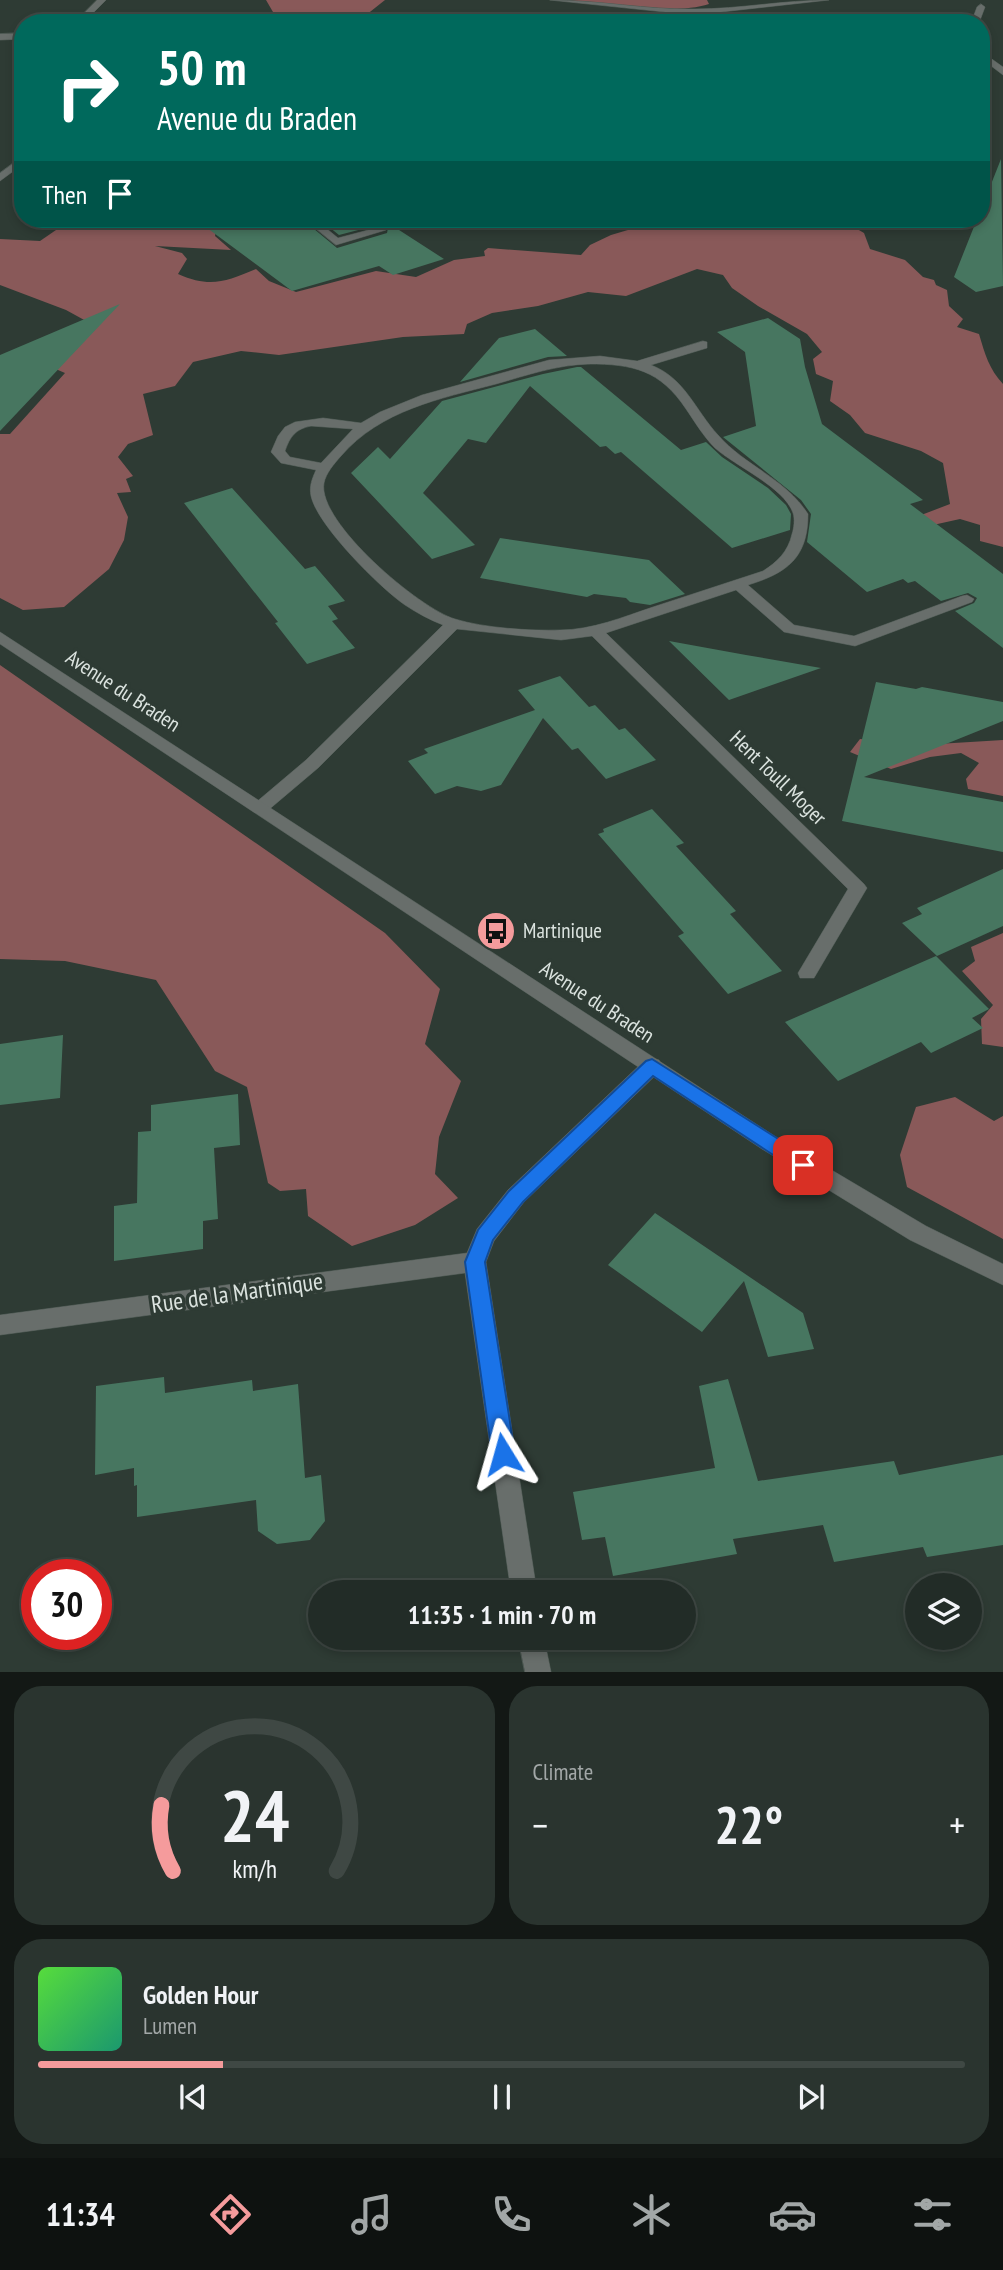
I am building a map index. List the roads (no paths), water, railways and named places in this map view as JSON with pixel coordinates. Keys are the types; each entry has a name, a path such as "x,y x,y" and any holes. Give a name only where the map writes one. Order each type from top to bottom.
{"street":[{"path":"89,14 102,0"},
{"path":"554,0 686,12 825,0"},
{"path":"978,14 981,7"},
{"path":"0,178 14,166"},
{"path":"319,228 335,242 381,230 378,228"},
{"path":"638,365 703,345"},
{"path":"598,361 638,365 665,377 713,439 787,495 801,514 798,540 789,559 768,574 596,631 538,634 453,624 426,613 390,587 338,529 317,492 319,478 325,468 361,427 375,417 406,404 559,362 598,361"},
{"path":"325,468 282,456 278,452 285,435 296,425 310,421 361,427"},
{"path":"737,583 789,629 855,641 967,599"},
{"path":"260,808 312,764 453,624"},
{"name":"Hent Toull Moger","path":"596,631 858,888 807,973"},
{"name":"Avenue du Braden","path":"0,637 871,1207 1003,1275"},
{"path":"522,1580 475,1262 485,1236 516,1196 652,1066"},
{"name":"Rue de la Martinique","path":"0,1325 475,1262"},
{"path":"534,1650 538,1671"}],"place":[{"name":"Martinique","path":"496,931"}]}
